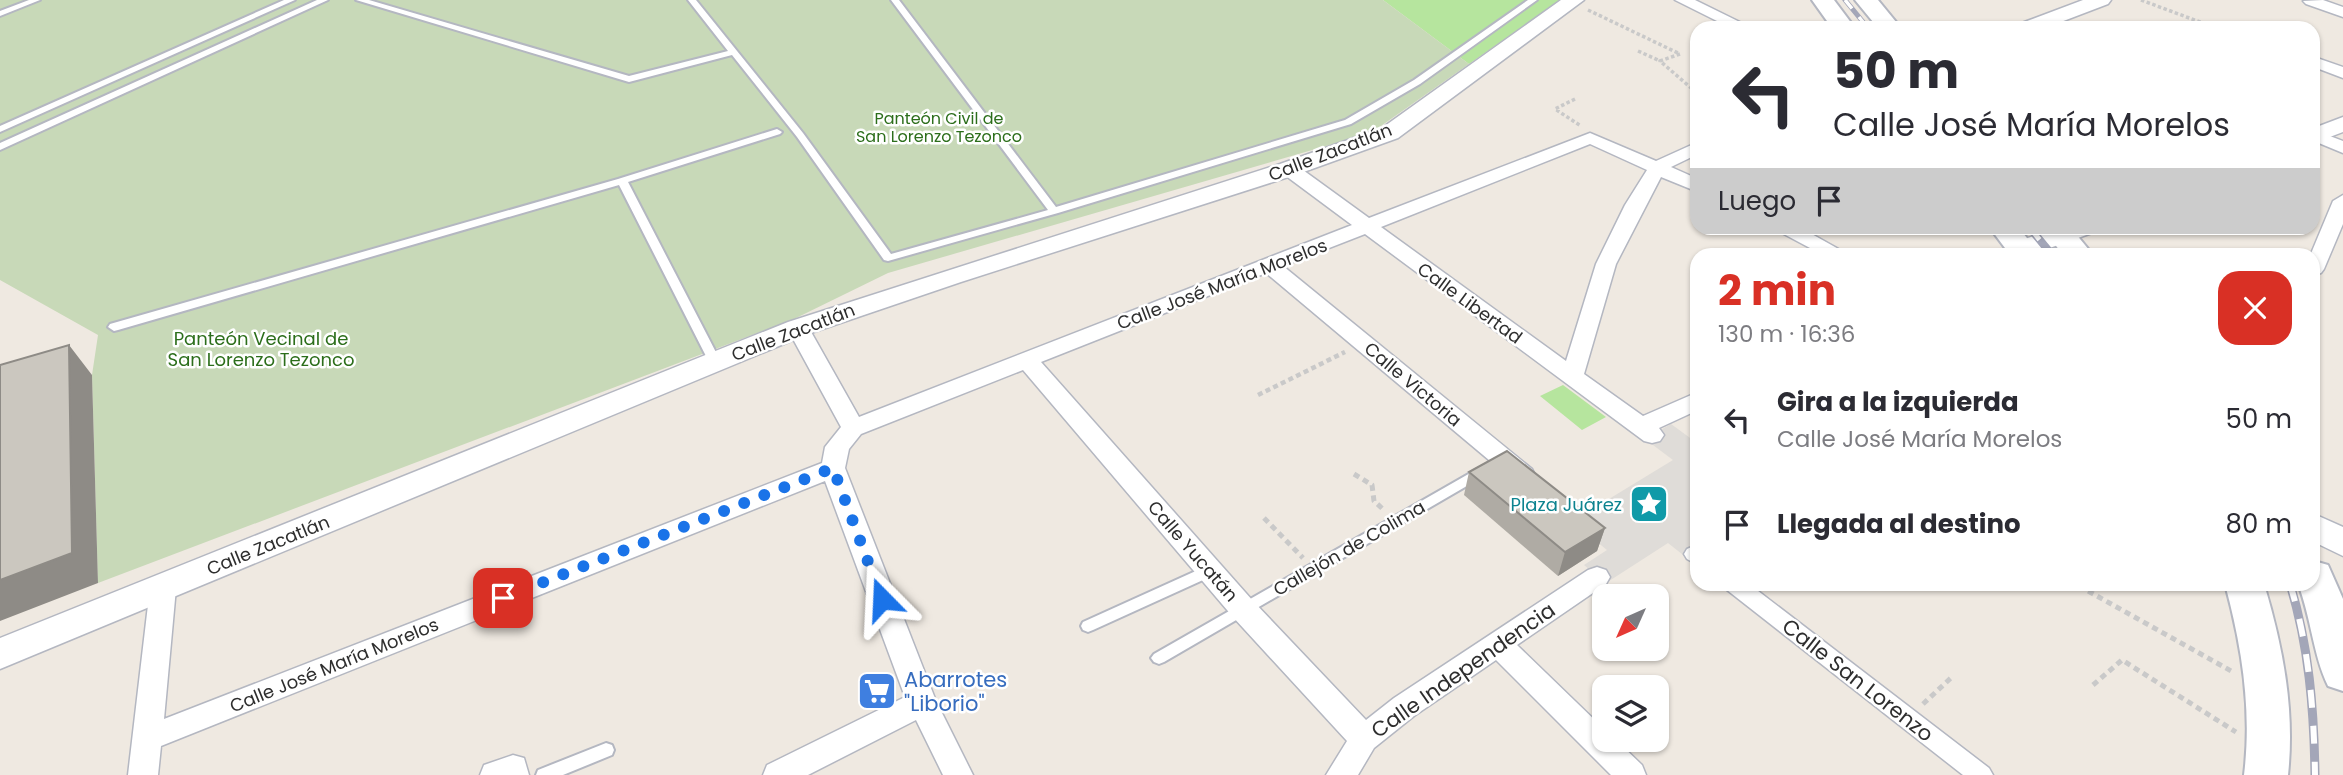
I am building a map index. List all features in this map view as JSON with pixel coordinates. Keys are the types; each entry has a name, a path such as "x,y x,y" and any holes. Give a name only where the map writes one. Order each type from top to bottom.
{"main road":[{"path":"1823,0 1839,21"},
{"path":"1866,0 1884,21"},
{"path":"2246,591 2268,691 2268,764"},
{"path":"2320,591 2343,674"}],"street":[{"path":"1683,0 1729,21"},
{"path":"2054,21 2101,0"},
{"name":"Calle Zacatlán","path":"0,654 798,328 1289,169 1390,133 1572,1"},
{"path":"2311,1 2343,12"},
{"path":"2320,64 2343,74"},
{"path":"2320,134 2343,124"},
{"path":"1591,138 1690,182"},
{"name":"Calle José María Morelos","path":"853,428 1591,138"},
{"path":"2320,138 2343,148"},
{"path":"1572,377 1606,264 1635,205 1658,167 1690,151"},
{"name":"Calle Libertad","path":"1289,169 1646,431 1690,405"},
{"path":"2320,255 2343,201"},
{"path":"1800,235 1826,248"},
{"path":"2015,247 2071,237"},
{"name":"Calle Victoria","path":"1269,265 1535,485"},
{"path":"798,328 853,428 837,447 833,468 922,704 958,775"},
{"name":"Calle Yucatán","path":"1026,359 1209,571 1364,739"},
{"name":"Calle José María Morelos","path":"148,738 833,468"},
{"path":"2320,529 2343,542"},
{"name":"Calle Independencia","path":"1346,773 1364,739 1404,707 1597,576"},
{"path":"143,775 163,588"},
{"name":"Calle San Lorenzo","path":"1743,591 1981,775"},
{"path":"1499,645 1631,775"},
{"path":"778,775 922,704"},
{"path":"495,775 513,768 514,775"}],"lane":[{"path":"0,14 36,0"},
{"path":"0,129 291,0"},
{"path":"0,147 324,0"},
{"path":"359,0 629,79 734,52"},
{"path":"692,0 800,135 888,258 1054,211 1348,121 1417,82 1533,0"},
{"path":"895,0 1054,211"},
{"path":"114,327 622,181 778,132"},
{"path":"622,181 715,362"},
{"name":"Callejón de Colima","path":"1159,658 1504,459"},
{"path":"1088,626 1209,571"},
{"path":"544,775 606,750"}],"path":[{"path":"2141,0 2197,21"},
{"path":"1572,1 1680,54 1660,61"},
{"path":"1638,51 1660,61 1690,87"},
{"path":"1575,99 1555,109 1590,132 1591,138"},
{"path":"1258,395 1363,343"},
{"path":"1354,474 1372,485 1374,501 1396,521"},
{"path":"1264,518 1313,569"},
{"path":"2088,591 2268,691"},
{"path":"2093,685 2122,660 2268,764"},
{"path":"1908,718 1952,676"}],"green space":[{"path":"0,0 1383,0 1469,64 1371,133 888,273 792,320 98,583 92,375 98,335 0,280"},
{"path":"1383,0 1561,0 1469,64"},
{"path":"1563,385 1606,417 1582,430 1540,396"}],"shaded area":[{"name":"Plaza Juárez","path":"1671,424 1690,438 1690,556 1687,558 1668,543 1606,583 1584,565 1607,550 1552,505 1581,516 1673,460 1645,439"}],"building":[{"path":"69,345 72,553 0,580 0,365"},
{"path":"1507,451 1605,528 1565,552 1469,472"}],"railway":[{"path":"1845,0 1862,21"},
{"path":"2036,235 2046,248"},
{"path":"2292,591 2302,631 2309,678 2315,775"}],"place":[{"name":"Plaza Juárez","path":"1649,504"},
{"name":"Abarrotes \"Liborio\"","path":"877,691"}],"route":[{"path":"503,598 833,468 882,599"}],"park label":[{"name":"Panteón Civil de San Lorenzo Tezonco","path":"939,127"},
{"name":"Panteón Vecinal de San Lorenzo Tezonco","path":"261,348"}]}
